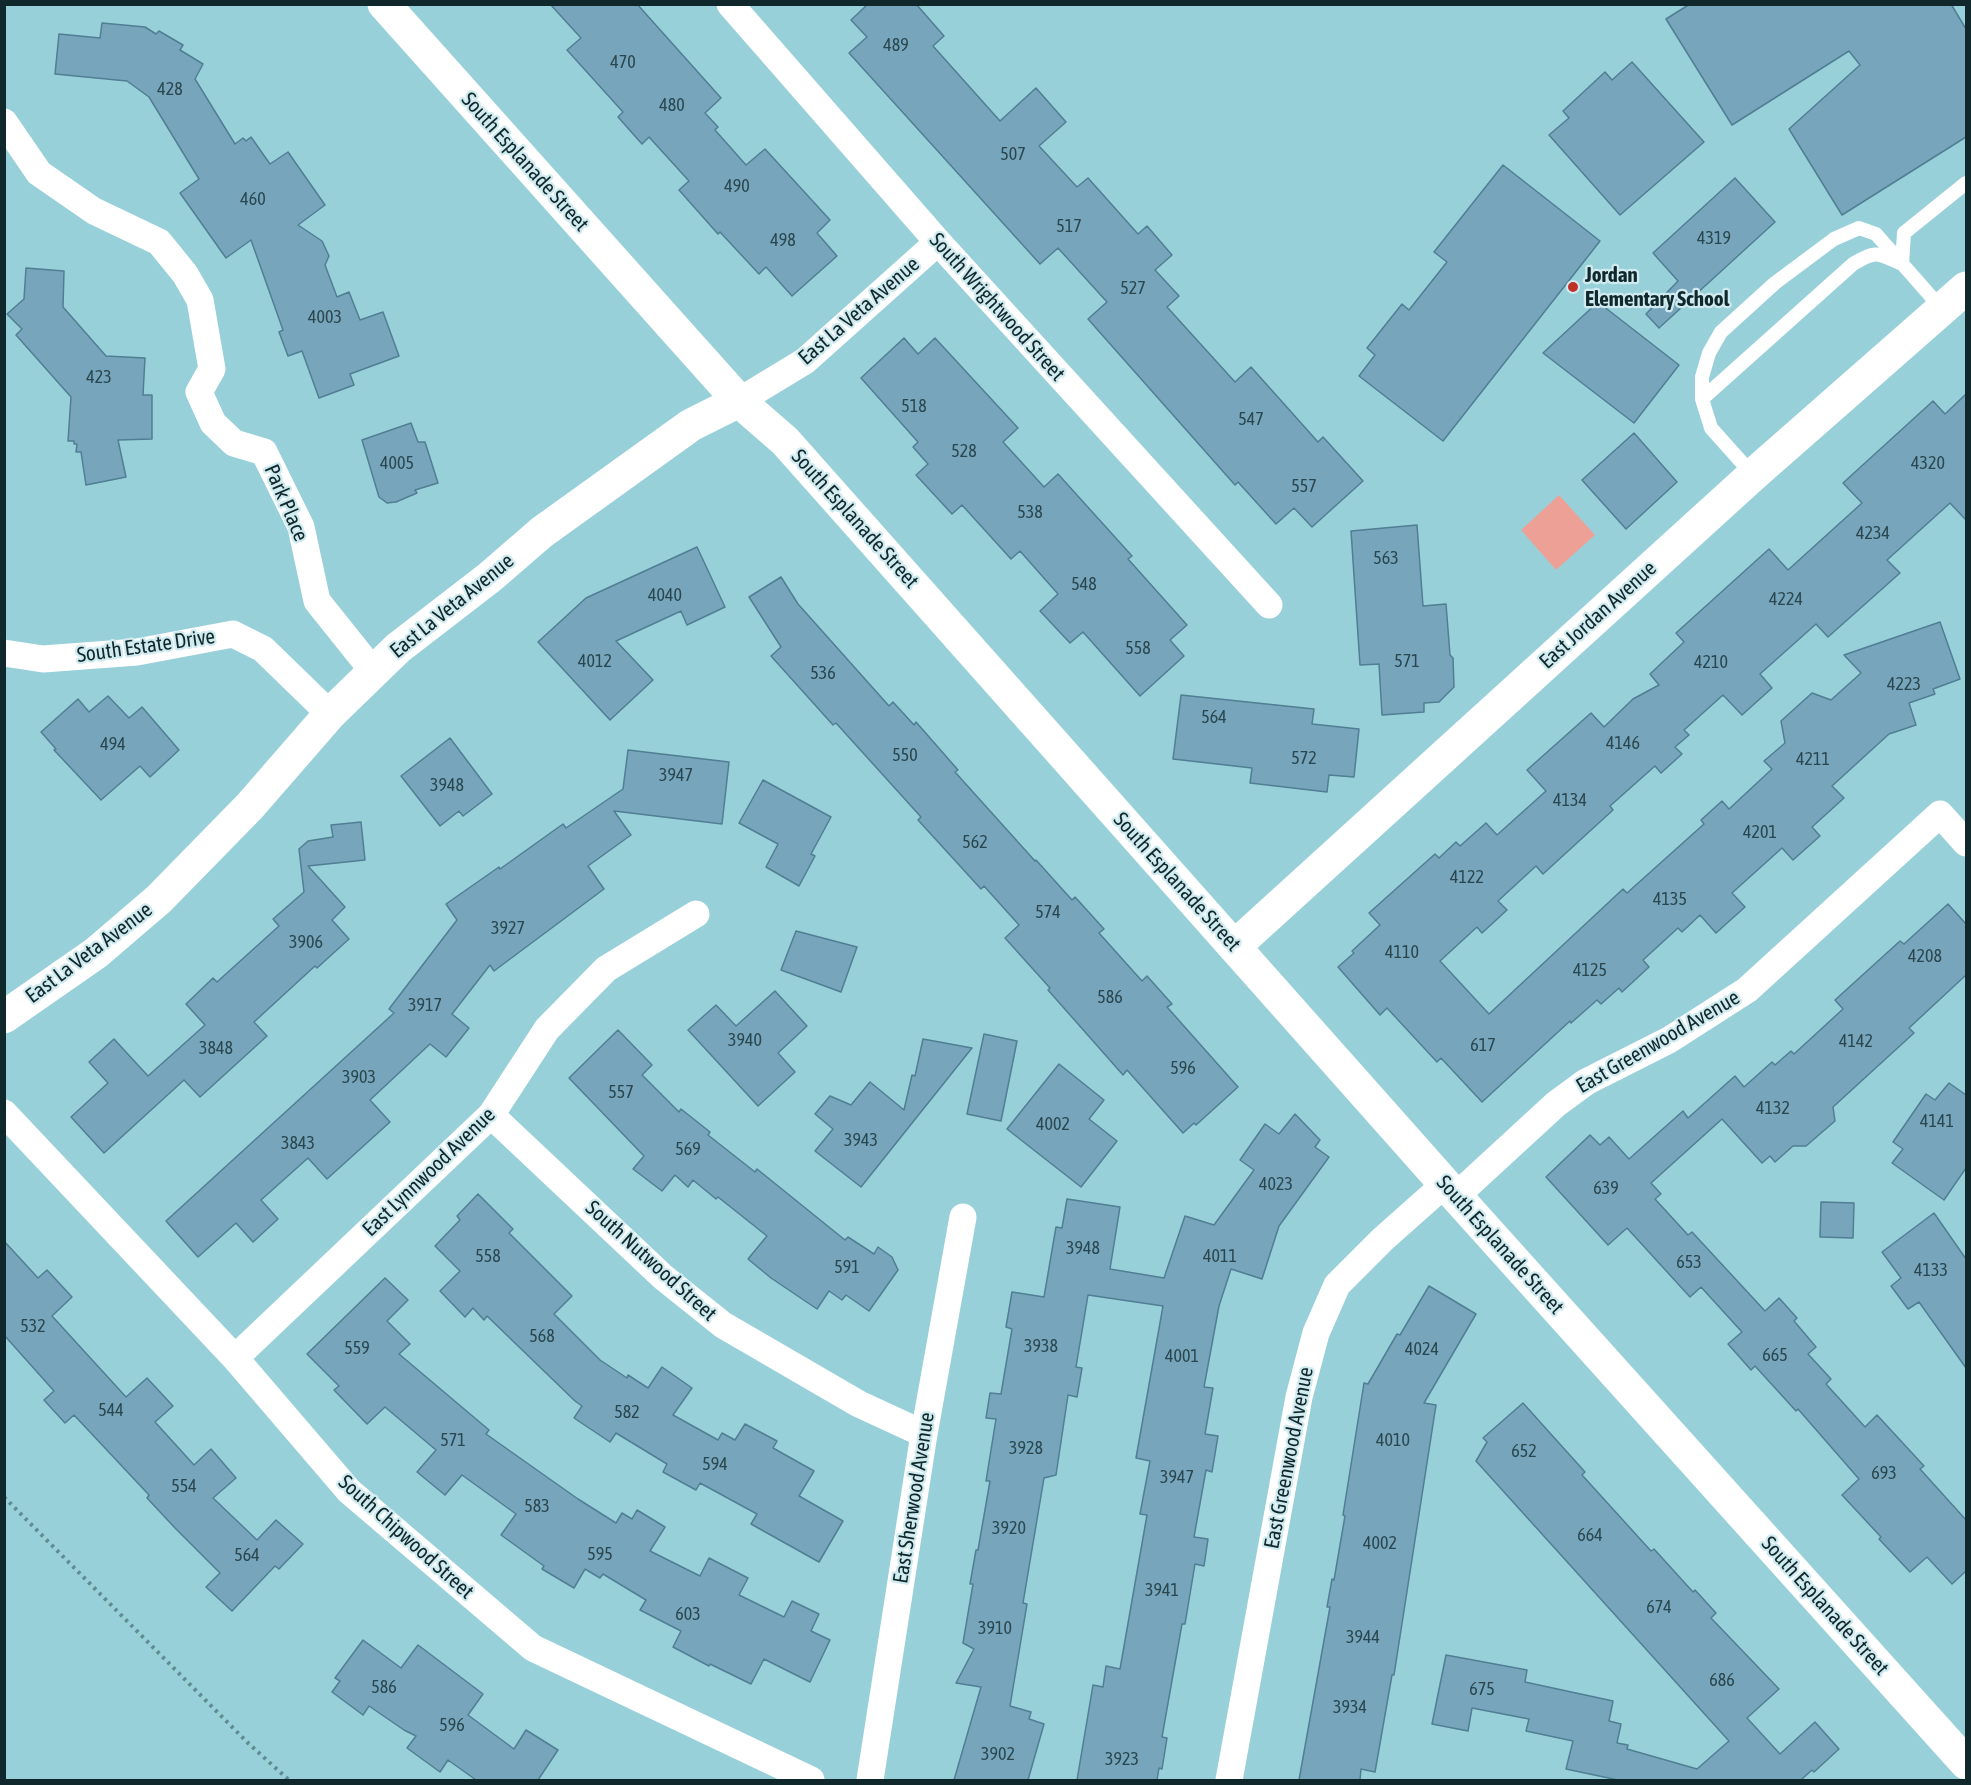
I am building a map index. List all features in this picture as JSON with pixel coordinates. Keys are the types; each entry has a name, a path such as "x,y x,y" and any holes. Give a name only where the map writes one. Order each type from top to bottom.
{"main road":[{"name":"South Esplanade Street","path":"384,4 739,401 785,441 1234,947 1966,1764"},
{"name":"East Jordan Avenue","path":"1234,947 1753,475 1966,288"},
{"name":"East La Veta Avenue","path":"4,1017 96,953 159,899 250,806 330,714 407,641 490,577 542,532 691,425 739,401"}],"street":[{"name":"South Wrightwood Street","path":"730,4 938,242 1269,605"},
{"name":"Park Place","path":"4,122 39,172 94,211 159,242 185,274 200,300 212,369 199,392 213,423 234,443 264,452 301,527 317,601 373,671"},
{"name":"East La Veta Avenue","path":"739,401 805,362 938,242"},
{"name":"South Estate Drive","path":"4,653 43,659 137,652 233,634 263,649 330,714"},
{"name":"East Greenwood Avenue","path":"1229,1780 1296,1409 1316,1333 1337,1286 1383,1239 1451,1190 1586,1082 1669,1040 1747,990 1940,814 1966,843"},
{"name":"East Lynnwood Avenue","path":"235,1358 491,1114 547,1029 598,976 696,914"},
{"name":"South Chipwood Street","path":"4,1113 235,1358 350,1491 533,1648 811,1780"},
{"name":"South Nutwood Street","path":"491,1114 663,1277 723,1325 859,1404 924,1434"},
{"name":"East Sherwood Avenue","path":"870,1780 924,1434 963,1217"}],"lane":[{"path":"1902,264 1904,232 1966,183"},
{"path":"1753,475 1711,428 1702,399 1702,377 1709,353 1721,332 1775,283 1834,239 1859,228 1876,234 1942,309"},
{"path":"1702,399 1853,264 1867,256 1877,254 1902,264"}],"path":[{"path":"4,1497 249,1744 289,1780"}],"shaded area":[{"path":"1559,495 1595,535 1556,570 1521,530"}],"building":[{"path":"550,4 637,4 721,98 705,113 718,127 715,130 746,165 765,149 830,220 817,233 837,256 792,296 766,267 759,274 720,232 718,234 679,190 689,181 649,137 642,144 618,117 623,112 567,50 581,38"},
{"path":"868,4 916,4 944,36 933,46 1000,121 1036,88 1066,122 1039,146 1077,187 1088,178 1138,234 1147,226 1172,255 1155,270 1179,296 1167,307 1235,382 1251,367 1318,442 1323,437 1363,481 1312,527 1294,508 1276,524 1238,482 1235,485 1088,319 1107,302 1058,248 1040,264 849,53 867,37 851,20"},
{"path":"1690,4 1951,4 1966,29 1966,137 1842,215 1789,129 1860,65 1849,51 1732,125 1666,19"},
{"path":"102,23 145,27 156,34 159,31 183,45 180,50 203,64 195,79 235,144 243,138 246,141 251,137 270,164 288,152 325,205 298,225 322,241 329,256 325,265 337,297 349,292 360,320 383,312 399,356 350,374 354,385 319,398 302,351 288,356 279,332 283,330 251,240 226,258 180,193 199,179 149,97 127,81 55,74 59,34 100,38"},
{"path":"1632,62 1704,142 1620,215 1549,135 1569,118 1563,111 1605,72 1612,80"},
{"path":"1503,165 1600,241 1443,441 1359,376 1375,355 1367,348 1402,304 1409,310 1447,262 1434,252"},
{"path":"1735,178 1775,222 1659,328 1646,314 1678,281 1653,253"},
{"path":"26,268 64,271 63,307 106,356 145,358 143,395 152,395 152,439 118,440 126,477 86,485 81,452 76,452 77,444 74,444 74,441 68,441 71,397 16,335 22,329 7,314 24,299"},
{"path":"1598,302 1679,365 1634,423 1543,353"},
{"path":"904,338 918,354 935,338 1018,428 1003,442 1044,487 1058,474 1132,556 1128,559 1187,625 1170,640 1184,656 1140,696 1083,632 1070,643 1040,611 1058,594 1020,551 1011,559 962,505 952,514 916,475 928,464 913,447 918,442 861,378"},
{"path":"1966,394 1966,520 1950,503 1887,560 1900,573 1828,637 1816,624 1760,674 1772,688 1742,715 1723,695 1684,730 1689,735 1675,747 1682,754 1661,773 1655,766 1610,806 1613,810 1543,874 1536,866 1498,901 1507,910 1482,933 1477,927 1440,961 1489,1014 1623,889 1627,893 1704,824 1701,820 1722,801 1729,809 1772,769 1764,761 1785,743 1781,721 1812,693 1831,700 1861,673 1844,655 1940,622 1960,679 1933,689 1935,694 1909,703 1916,725 1889,734 1832,786 1844,798 1812,827 1820,836 1793,860 1782,848 1732,893 1745,907 1716,933 1700,915 1682,932 1678,928 1643,960 1649,967 1622,992 1619,988 1601,1004 1597,1000 1571,1023 1570,1021 1482,1102 1441,1058 1437,1062 1387,1008 1380,1015 1338,967 1380,925 1369,913 1435,854 1439,858 1456,842 1460,846 1486,823 1497,835 1546,791 1527,770 1591,713 1604,727 1633,699 1659,685 1650,674 1684,642 1676,633 1769,549 1788,570 1862,503 1843,483 1933,401 1945,414"},
{"path":"411,423 418,442 425,442 438,483 415,490 417,493 396,502 387,503 379,497 362,440"},
{"path":"1634,433 1677,482 1626,529 1582,480"},
{"path":"1417,525 1423,606 1446,604 1454,687 1439,702 1424,703 1424,712 1382,715 1379,664 1360,665 1351,531"},
{"path":"697,547 725,607 687,625 681,611 616,641 653,680 610,720 538,642 586,598"},
{"path":"781,577 798,604 889,706 893,702 914,725 916,722 958,770 955,772 1035,861 1072,900 1075,897 1104,929 1099,933 1142,981 1147,976 1172,1004 1167,1007 1238,1087 1196,1125 1194,1123 1183,1133 1127,1070 1123,1075 1005,938 1019,925 984,886 981,889 918,820 921,817 836,723 833,725 771,656 781,647 749,597"},
{"path":"1181,695 1314,709 1312,724 1359,729 1354,777 1329,775 1327,792 1250,783 1252,768 1173,759"},
{"path":"108,696 129,718 142,707 179,750 150,777 140,766 101,800 54,750 56,749 41,732 78,699 89,712"},
{"path":"450,738 492,794 463,816 459,811 440,826 401,776"},
{"path":"628,750 729,762 722,824 614,811 631,835 588,866 604,889 494,971 490,965 452,1014 469,1028 446,1057 430,1044 370,1100 390,1122 327,1179 308,1158 261,1200 278,1219 253,1242 236,1223 198,1257 166,1221 394,1013 389,1009 457,920 446,904 563,824 566,828 623,789"},
{"path":"763,780 831,817 811,854 815,856 799,886 766,867 778,844 739,823"},
{"path":"361,822 365,860 308,866 345,907 332,920 349,939 317,968 315,966 254,1022 267,1036 200,1097 184,1080 104,1153 71,1117 108,1083 89,1062 114,1039 148,1076 205,1025 186,1004 213,978 217,982 279,926 273,919 304,892 299,849 308,841 333,837 331,825"},
{"path":"1948,904 1966,924 1966,975 1909,1028 1914,1033 1833,1107 1835,1121 1806,1146 1793,1146 1775,1162 1770,1156 1762,1163 1722,1119 1651,1183 1661,1194 1655,1199 1688,1235 1692,1232 1765,1311 1779,1298 1797,1318 1794,1321 1816,1347 1808,1354 1831,1379 1826,1384 1865,1427 1877,1415 1924,1466 1920,1469 1966,1520 1966,1571 1952,1584 1927,1557 1910,1572 1879,1539 1881,1537 1842,1495 1859,1479 1798,1409 1796,1411 1755,1366 1751,1370 1728,1344 1742,1332 1701,1287 1690,1297 1627,1228 1608,1245 1546,1177 1590,1135 1600,1145 1609,1137 1629,1159 1683,1111 1688,1118 1735,1076 1744,1087 1772,1062 1775,1065 1791,1051 1794,1054 1843,1009 1835,1000 1900,941 1904,944"},
{"path":"796,931 857,947 841,992 781,970"},
{"path":"775,991 807,1026 778,1053 795,1072 758,1106 688,1030 716,1005 736,1026"},
{"path":"618,1030 652,1065 642,1075 679,1112 681,1109 710,1132 708,1135 755,1172 757,1169 845,1240 848,1237 874,1254 878,1247 892,1257 898,1270 869,1311 846,1295 842,1300 829,1291 817,1309 771,1278 748,1259 767,1236 718,1197 716,1199 693,1180 688,1187 675,1175 662,1191 633,1169 644,1156 569,1078"},
{"path":"984,1034 1017,1041 1001,1121 967,1114"},
{"path":"923,1039 972,1048 861,1187 815,1151 833,1129 815,1114 830,1096 851,1105 870,1082 904,1110 912,1075 915,1076"},
{"path":"1059,1064 1104,1100 1089,1119 1117,1141 1081,1187 1007,1129"},
{"path":"1949,1083 1966,1095 1966,1168 1944,1200 1892,1163 1903,1149 1893,1142 1926,1094 1935,1100"},
{"path":"1295,1114 1320,1140 1315,1147 1329,1157 1279,1226 1262,1279 1231,1269 1219,1306 1204,1387 1213,1388 1205,1434 1218,1436 1212,1472 1206,1470 1194,1537 1208,1539 1204,1566 1195,1564 1185,1624 1182,1624 1162,1737 1167,1738 1162,1769 1159,1768 1157,1780 1077,1780 1093,1685 1103,1687 1106,1666 1120,1669 1147,1515 1140,1514 1150,1461 1136,1458 1163,1306 1088,1295 1076,1367 1082,1368 1077,1397 1068,1395 1056,1475 1044,1478 1023,1603 1027,1604 1010,1706 1031,1712 1029,1719 1044,1724 1028,1780 954,1780 981,1687 956,1683 974,1649 963,1643 973,1584 970,1584 990,1481 986,1481 996,1419 986,1418 990,1393 1001,1394 1012,1329 1006,1327 1012,1292 1044,1297 1056,1227 1062,1228 1067,1199 1120,1207 1110,1269 1164,1278 1185,1216 1214,1225 1254,1170 1240,1160 1265,1124 1279,1134"},
{"path":"478,1194 513,1229 509,1233 572,1296 554,1314 600,1360 627,1378 628,1375 648,1388 662,1367 692,1388 673,1415 718,1440 722,1433 735,1440 745,1424 777,1441 773,1448 814,1471 799,1496 843,1521 819,1562 751,1524 757,1514 700,1483 696,1490 663,1472 667,1464 616,1433 610,1442 574,1418 582,1406 487,1316 484,1320 473,1308 465,1317 440,1291 460,1271 435,1246 460,1220 457,1216"},
{"path":"1821,1202 1854,1203 1853,1238 1820,1237"},
{"path":"1934,1213 1966,1259 1966,1368 1919,1302 1908,1309 1891,1286 1901,1278 1882,1252"},
{"path":"4,1241 38,1278 47,1270 72,1297 52,1316 126,1397 147,1378 173,1406 155,1422 194,1465 211,1449 236,1478 213,1498 257,1540 276,1520 303,1544 279,1569 275,1566 232,1611 206,1587 220,1573 147,1498 149,1495 74,1415 65,1423 44,1400 54,1391 4,1335"},
{"path":"385,1278 408,1300 387,1321 410,1344 399,1354 489,1430 486,1434 616,1523 622,1513 632,1519 637,1510 665,1527 650,1551 700,1576 709,1558 748,1578 739,1595 784,1617 792,1601 819,1614 811,1631 830,1640 810,1682 764,1659 751,1684 673,1647 681,1631 640,1610 646,1600 603,1574 600,1578 585,1569 574,1588 542,1569 544,1566 501,1535 516,1514 462,1475 445,1495 417,1472 436,1450 385,1407 367,1424 334,1390 339,1386 307,1354"},
{"path":"1429,1286 1476,1314 1424,1403 1436,1405 1394,1675 1392,1675 1375,1772 1361,1769 1360,1780 1299,1780 1330,1607 1327,1607 1345,1516 1343,1515 1364,1383 1368,1384 1397,1334 1400,1335"},
{"path":"1523,1403 1585,1472 1582,1475 1651,1551 1654,1549 1693,1592 1695,1590 1716,1613 1711,1618 1779,1689 1747,1718 1780,1754 1815,1722 1839,1749 1814,1772 1812,1770 1802,1779 1804,1780 1618,1780 1566,1769 1573,1741 1526,1731 1529,1719 1472,1708 1468,1731 1432,1724 1446,1655 1527,1670 1525,1682 1613,1701 1609,1721 1621,1724 1617,1743 1628,1745 1627,1749 1697,1769 1729,1741 1476,1461 1487,1442 1483,1438"},
{"path":"363,1640 401,1668 418,1645 483,1694 468,1715 514,1749 526,1730 558,1750 538,1780 476,1780 448,1760 440,1772 407,1748 416,1736 369,1706 363,1715 332,1692 340,1681 335,1678"}],"place":[{"name":"Jordan Elementary School","path":"1573,287"}]}
